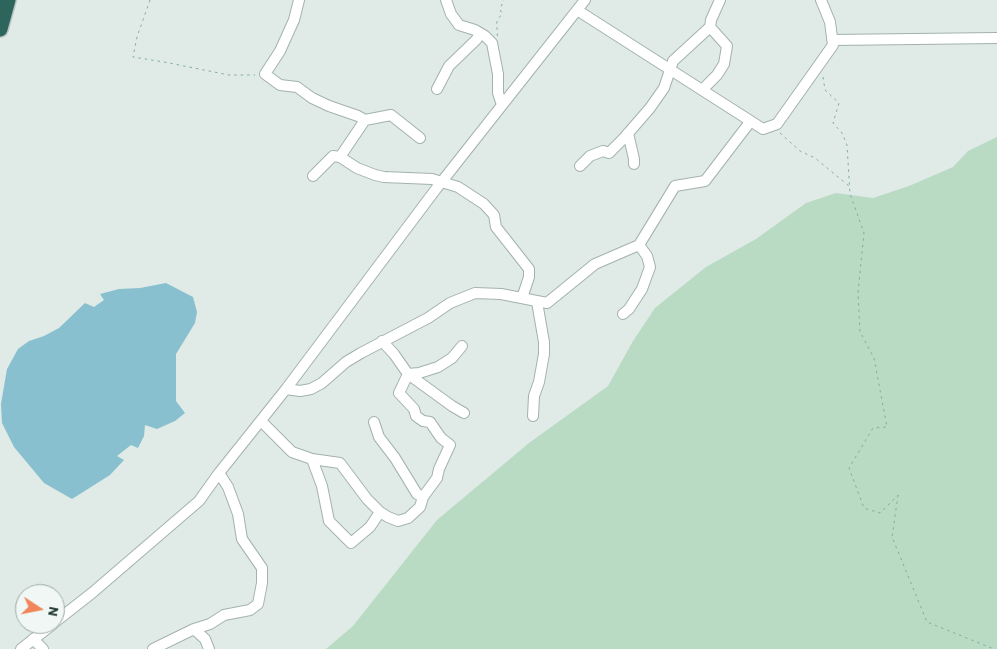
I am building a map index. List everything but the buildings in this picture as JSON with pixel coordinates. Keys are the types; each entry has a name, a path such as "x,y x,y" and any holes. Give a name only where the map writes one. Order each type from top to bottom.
{"highway":[{"path":"0,29 8,0"}],"street":[{"path":"299,0 294,20 280,50 265,74 280,85 297,87 312,98 365,120 391,116 420,138"},
{"path":"446,0 451,14 459,25 475,30 492,43 498,74 498,93 502,105"},
{"path":"65,614 199,501 442,182 585,0"},
{"path":"580,166 590,156 603,152 609,153 659,96 668,80 673,61 710,28 711,20 720,0"},
{"path":"577,10 763,129 777,124 833,45 830,22 821,0"},
{"path":"702,90 717,75 724,64 727,46 710,28"},
{"path":"437,89 449,66 480,34"},
{"path":"833,40 997,38"},
{"path":"340,158 365,120"},
{"path":"286,389 300,391 311,389 322,383 346,362 428,318 450,303 475,293 501,294 547,303 595,264 639,244 675,186 705,181 750,122"},
{"path":"628,132 634,164"},
{"path":"313,176 333,156 375,175 384,177 417,177 458,187 484,204 494,215 496,227 529,269 529,277 522,298"},
{"path":"624,314 642,289 650,267 647,256 639,244"},
{"path":"533,416 534,396 539,382 544,354 538,302"},
{"path":"382,341 408,374 464,413"},
{"path":"408,374 420,373 438,367 452,358 462,346"},
{"path":"261,421 292,452 312,459 340,463 367,499 380,512 398,521 408,518 420,507 423,497 437,478 450,445 441,438 430,422 423,421 416,416 414,409 399,393 408,374"},
{"path":"374,422 379,437 395,458 417,494 423,497"},
{"path":"312,459 322,486 329,521 351,543 370,526 380,512"},
{"path":"153,649 194,629 210,624 224,615 250,610 258,604 262,582 262,568 242,539 238,514 228,487 219,473"},
{"path":"194,629 205,639 209,649"},
{"path":"20,649 40,634"},
{"path":"33,639 43,649"}],"path":[{"path":"150,0 137,37 133,57 228,75 265,74"},
{"path":"492,43 498,32 496,25 502,14 500,10 504,0"},
{"path":"818,66 825,81 825,90 839,104 833,123 842,133 848,145 850,194 864,233 858,293 860,332 874,358 887,427 873,428 849,468 864,508 880,513 898,495 892,537 927,622 994,649"},
{"path":"772,126 800,151 815,158 850,187"}],"green space":[{"path":"997,137 997,649 326,649 353,626 437,520 529,443 608,386 633,341 655,308 706,267 756,239 806,203 836,193 873,198 909,186 953,167 968,151"}],"water":[{"path":"166,283 193,297 197,312 195,323 176,354 176,401 185,413 175,421 157,429 145,425 144,436 138,448 131,445 117,456 124,460 110,475 72,499 44,483 14,447 2,423 1,404 7,369 18,349 29,341 59,328 85,303 94,307 104,300 100,294 119,289 140,288"}]}
